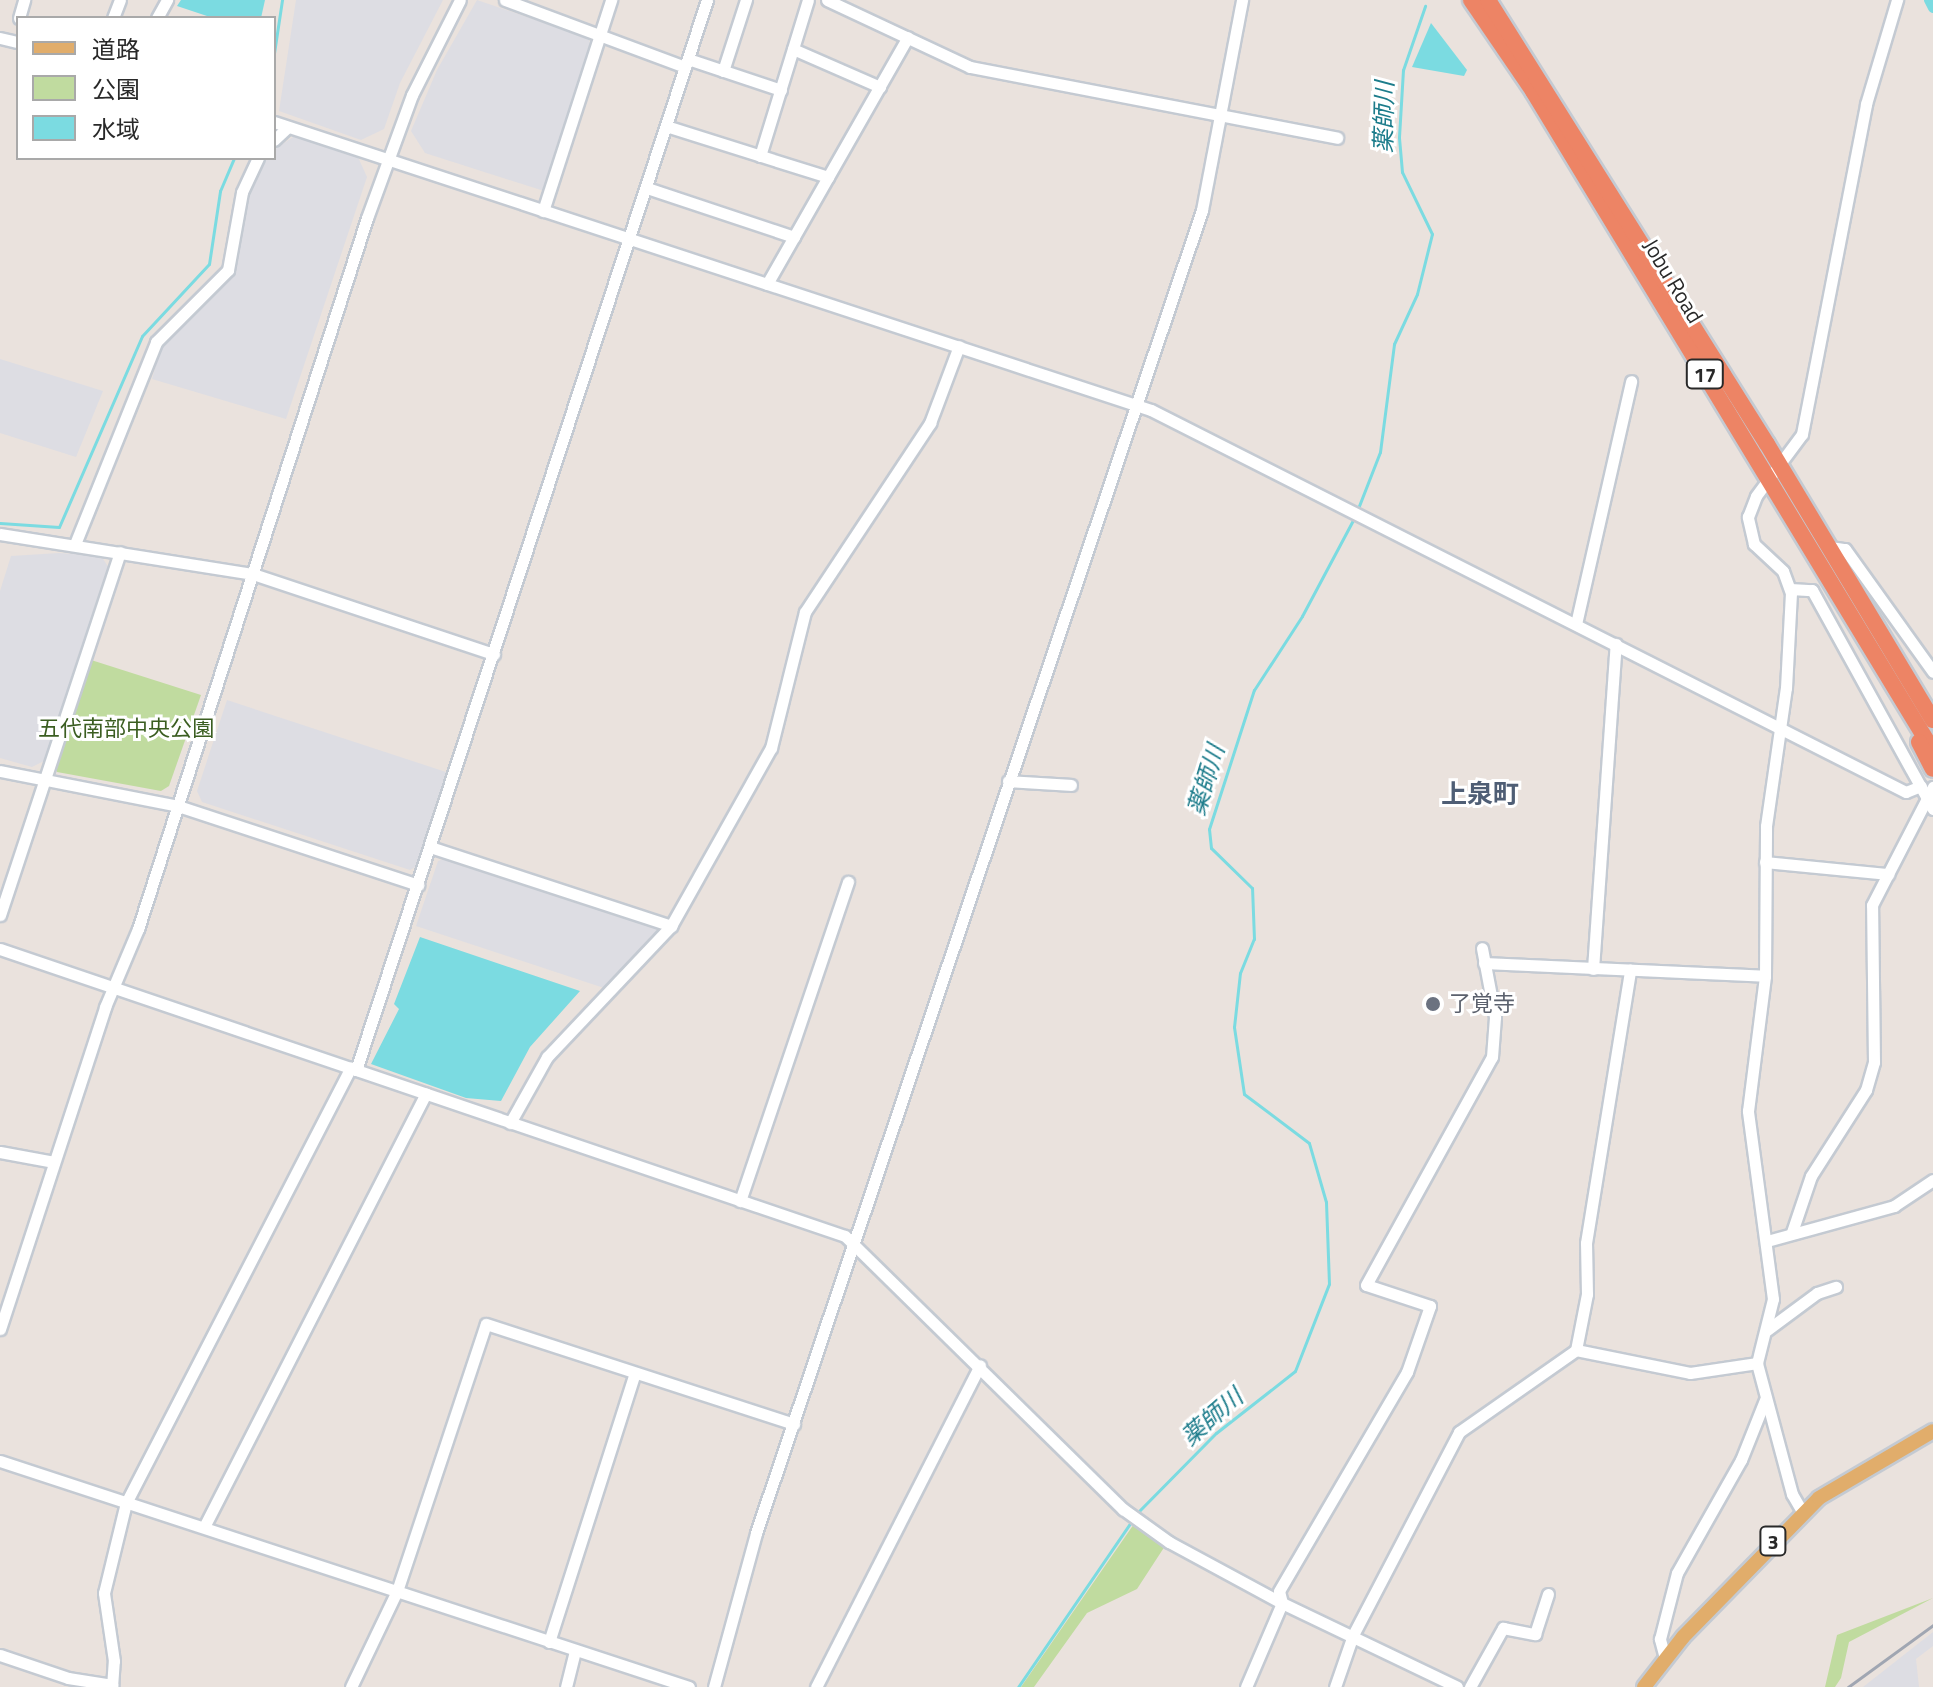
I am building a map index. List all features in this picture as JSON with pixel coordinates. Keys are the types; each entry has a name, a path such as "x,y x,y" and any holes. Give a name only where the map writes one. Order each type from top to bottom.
{"highway":[{"name":"Jobu Road","path":"1471,0 1533,91 1776,473 1830,547 1855,606 1933,720"},
{"name":"Jobu Road","path":"1488,0 1855,606 1933,751"},
{"path":"1855,606 1933,698"},
{"path":"1855,606 1933,769"}],"main road":[{"name":"3","path":"1644,1687 1665,1658 1803,1513 1837,1486 1933,1431"}],"street":[{"path":"0,1329 111,990 138,929 388,161 412,95 460,0"},
{"path":"505,0 600,35 781,90"},
{"path":"543,211 611,0"},
{"path":"0,1655 68,1678 112,1686 114,1661 104,1593 126,1503 354,1069 418,885 707,0"},
{"path":"723,71 746,0"},
{"path":"760,156 808,0"},
{"path":"827,0 970,67 1337,138"},
{"path":"714,1687 733,1600 1133,403 1202,210 1242,0"},
{"path":"1803,1513 1792,1494 1757,1363 1773,1299 1748,1111 1765,976 1765,862 1782,727 1790,589 1783,571 1754,544 1748,525 1752,503 1802,434 1866,104 1897,0"},
{"path":"767,284 908,37"},
{"path":"0,38 16,41"},
{"path":"793,49 880,87"},
{"path":"276,123 1133,403 1357,513 1906,792 1928,795"},
{"path":"666,126 828,177"},
{"path":"276,138 288,127"},
{"path":"75,544 156,342 228,270 238,208 257,160"},
{"path":"647,188 794,237"},
{"path":"510,1123 547,1057 671,926 771,748 805,612 930,423 959,346"},
{"path":"1576,624 1631,381"},
{"path":"0,534 253,574 494,654"},
{"path":"1830,547 1845,549 1933,672"},
{"path":"0,915 120,552"},
{"path":"1790,589 1812,590 1928,795"},
{"path":"1593,969 1616,644"},
{"path":"0,771 178,806 418,885"},
{"path":"1008,781 1071,785"},
{"path":"1792,1232 1811,1176 1866,1090 1874,1062 1872,905 1928,795"},
{"path":"430,847 671,926"},
{"path":"1765,862 1888,874"},
{"path":"740,1201 848,882"},
{"path":"1246,1687 1282,1603 1279,1591 1407,1372 1430,1306 1366,1285 1492,1057 1495,1017 1482,948"},
{"path":"0,949 111,990 354,1069 853,1240 1123,1509 1169,1542 1282,1603 1457,1687"},
{"path":"1484,963 1765,976"},
{"path":"1335,1687 1353,1635 1459,1432 1576,1350 1587,1294 1586,1243 1630,970"},
{"path":"204,1527 426,1094"},
{"path":"0,1152 54,1162"},
{"path":"1767,1241 1894,1206 1933,1180"},
{"path":"1767,1330 1817,1293 1836,1287"},
{"path":"351,1687 397,1591 486,1324 794,1424"},
{"path":"1576,1350 1690,1373 1757,1363"},
{"path":"816,1687 980,1365"},
{"path":"549,1642 635,1373"},
{"path":"1665,1658 1660,1639 1677,1573 1741,1460 1765,1400"},
{"path":"0,1461 689,1687"},
{"path":"1470,1687 1503,1628 1535,1634 1548,1594"},
{"path":"566,1687 575,1650"}],"shaded area":[{"path":"296,0 443,0 400,83 384,129 361,140 279,111"},
{"path":"477,0 588,38 591,45 544,191 425,153 411,131 437,70"},
{"path":"296,135 358,157 367,177 286,419 152,379 160,351 229,281 247,199 264,160 276,160 276,149"},
{"path":"0,359 103,391 76,457 0,433"},
{"path":"59,553 101,556 109,568 46,760 32,767 0,758 0,591 11,556"},
{"path":"227,700 449,773 417,866 410,870 202,802 197,791"},
{"path":"444,859 657,927 659,934 604,988 416,926 438,861"},
{"path":"1933,1632 1933,1646 1916,1659 1919,1687 1863,1687"}],"green space":[{"name":"五代南部中央公園","path":"88,659 201,695 169,786 161,791 57,772 53,765"},
{"path":"1134,1524 1165,1546 1137,1589 1087,1613 1034,1687 1021,1687"},
{"path":"1933,1598 1849,1642 1841,1678 1835,1687 1825,1687 1837,1635"}],"water":[{"path":"181,0 265,0 261,16 207,16 177,6"},
{"path":"1431,23 1467,70 1464,76 1412,67"},
{"path":"420,937 580,991 530,1047 501,1101 466,1098 371,1064 399,1009 394,1004"}],"waterway":[{"path":"276,40 282,0"},
{"path":"1929,0 1933,8"},
{"name":"薬師川","path":"1357,511 1380,452 1394,344 1417,294 1432,234 1402,172 1399,137 1403,70 1425,6"},
{"path":"0,523 59,527 142,336 209,264 220,191 233,160"},
{"name":"薬師川","path":"1137,1513 1216,1433 1295,1371 1329,1284 1326,1202 1309,1143 1244,1094 1234,1027 1240,973 1254,939 1252,888 1211,848 1209,829 1254,690 1302,616 1354,518"},
{"name":"薬師川","path":"1018,1687 1133,1519"}],"railway":[{"path":"1848,1687 1933,1625"}],"place":[{"name":"了覚寺","path":"1433,1004"}],"district":[{"name":"上泉町","path":"1480,794"}]}
